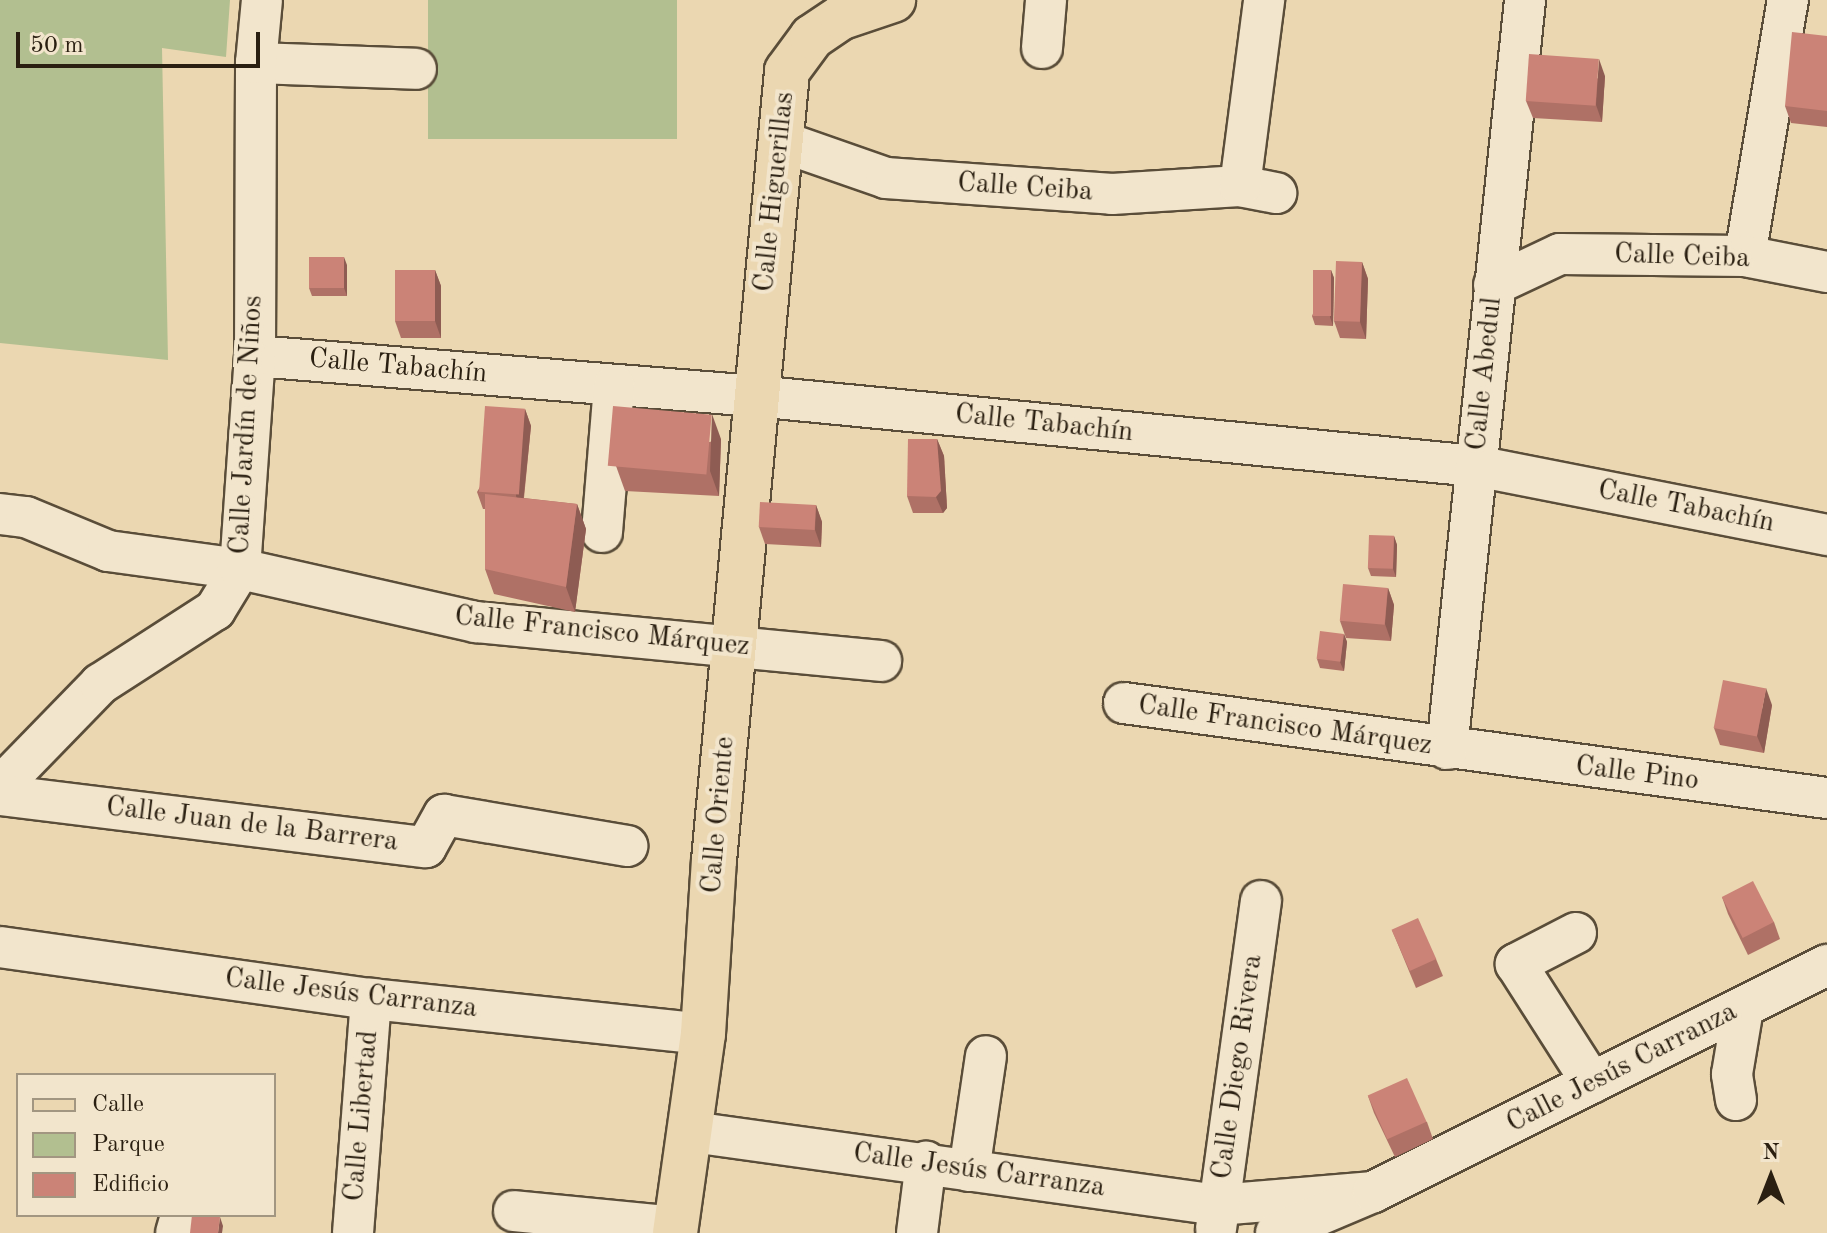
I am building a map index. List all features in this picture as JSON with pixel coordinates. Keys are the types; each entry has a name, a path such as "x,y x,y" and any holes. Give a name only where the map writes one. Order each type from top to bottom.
{"main road":[{"name":"Calle Higuerillas","path":"755,396 787,71 812,37 842,17 893,0"},
{"name":"Calle Oriente","path":"676,1230 692,1132 703,1034 755,396"}],"street":[{"name":"Calle Jardín de Niños","path":"0,787 100,684 215,610 240,569 255,356 256,63 262,0"},
{"path":"1042,48 1046,0"},
{"name":"Calle Ceiba","path":"780,141 886,178 1112,194 1258,190 1264,0"},
{"name":"Calle Abedul","path":"1447,749 1525,0"},
{"path":"1745,256 1788,0"},
{"path":"256,63 416,69"},
{"name":"Calle Ceiba","path":"1494,285 1560,254 1745,256 1827,272"},
{"name":"Calle Tabachín","path":"255,356 755,396 1476,466 1827,535"},
{"path":"602,532 614,385"},
{"name":"Calle Francisco Márquez","path":"0,514 26,517 108,551 240,569 476,622 881,661"},
{"name":"Calle Francisco Márquez","path":"1124,703 1447,749"},
{"name":"Calle Pino","path":"1447,749 1827,798"},
{"name":"Calle Juan de la Barrera","path":"0,795 426,847 444,815 627,846"},
{"name":"Calle Diego Rivera","path":"1217,1219 1261,901"},
{"path":"1576,933 1516,964 1592,1083"},
{"name":"Calle Jesús Carranza","path":"0,947 371,999 703,1034"},
{"name":"Calle Jesús Carranza","path":"1276,1233 1373,1192 1827,965"},
{"name":"Calle Libertad","path":"353,1233 371,999"},
{"path":"1736,1100 1732,1074 1743,1008"},
{"path":"969,1171 986,1056"},
{"name":"Calle Jesús Carranza","path":"692,1132 926,1162 1217,1219 1373,1192"},
{"path":"917,1233 926,1162"},
{"path":"514,1211 676,1230"}],"green space":[{"path":"0,0 230,0 226,57 162,48 168,360 0,343"},
{"path":"428,0 677,0 677,139 428,139"}],"building":[{"path":"1792,32 1827,36 1827,111 1785,106"},
{"path":"1529,54 1599,59 1596,106 1526,101"},
{"path":"309,257 344,257 344,288 309,288"},
{"path":"1336,261 1362,262 1360,322 1334,321"},
{"path":"395,270 435,270 435,321 395,321"},
{"path":"1313,270 1331,270 1331,316 1313,316"},
{"path":"485,406 525,409 519,495 479,492"},
{"path":"613,406 712,415 706,474 608,466"},
{"path":"908,439 937,439 941,491 936,497 907,496"},
{"path":"485,494 577,504 566,587 485,569"},
{"path":"760,502 816,505 815,530 759,527"},
{"path":"1369,535 1394,536 1393,569 1368,568"},
{"path":"1343,584 1388,588 1385,625 1340,621"},
{"path":"1320,631 1344,634 1340,662 1317,659"},
{"path":"1723,680 1766,688 1757,736 1714,728"},
{"path":"1753,881 1774,922 1743,938 1722,897"},
{"path":"1418,918 1436,959 1410,971 1392,930"},
{"path":"1407,1078 1427,1122 1387,1139 1368,1095"},
{"path":"192,1217 220,1217 218,1233 190,1233"}]}
